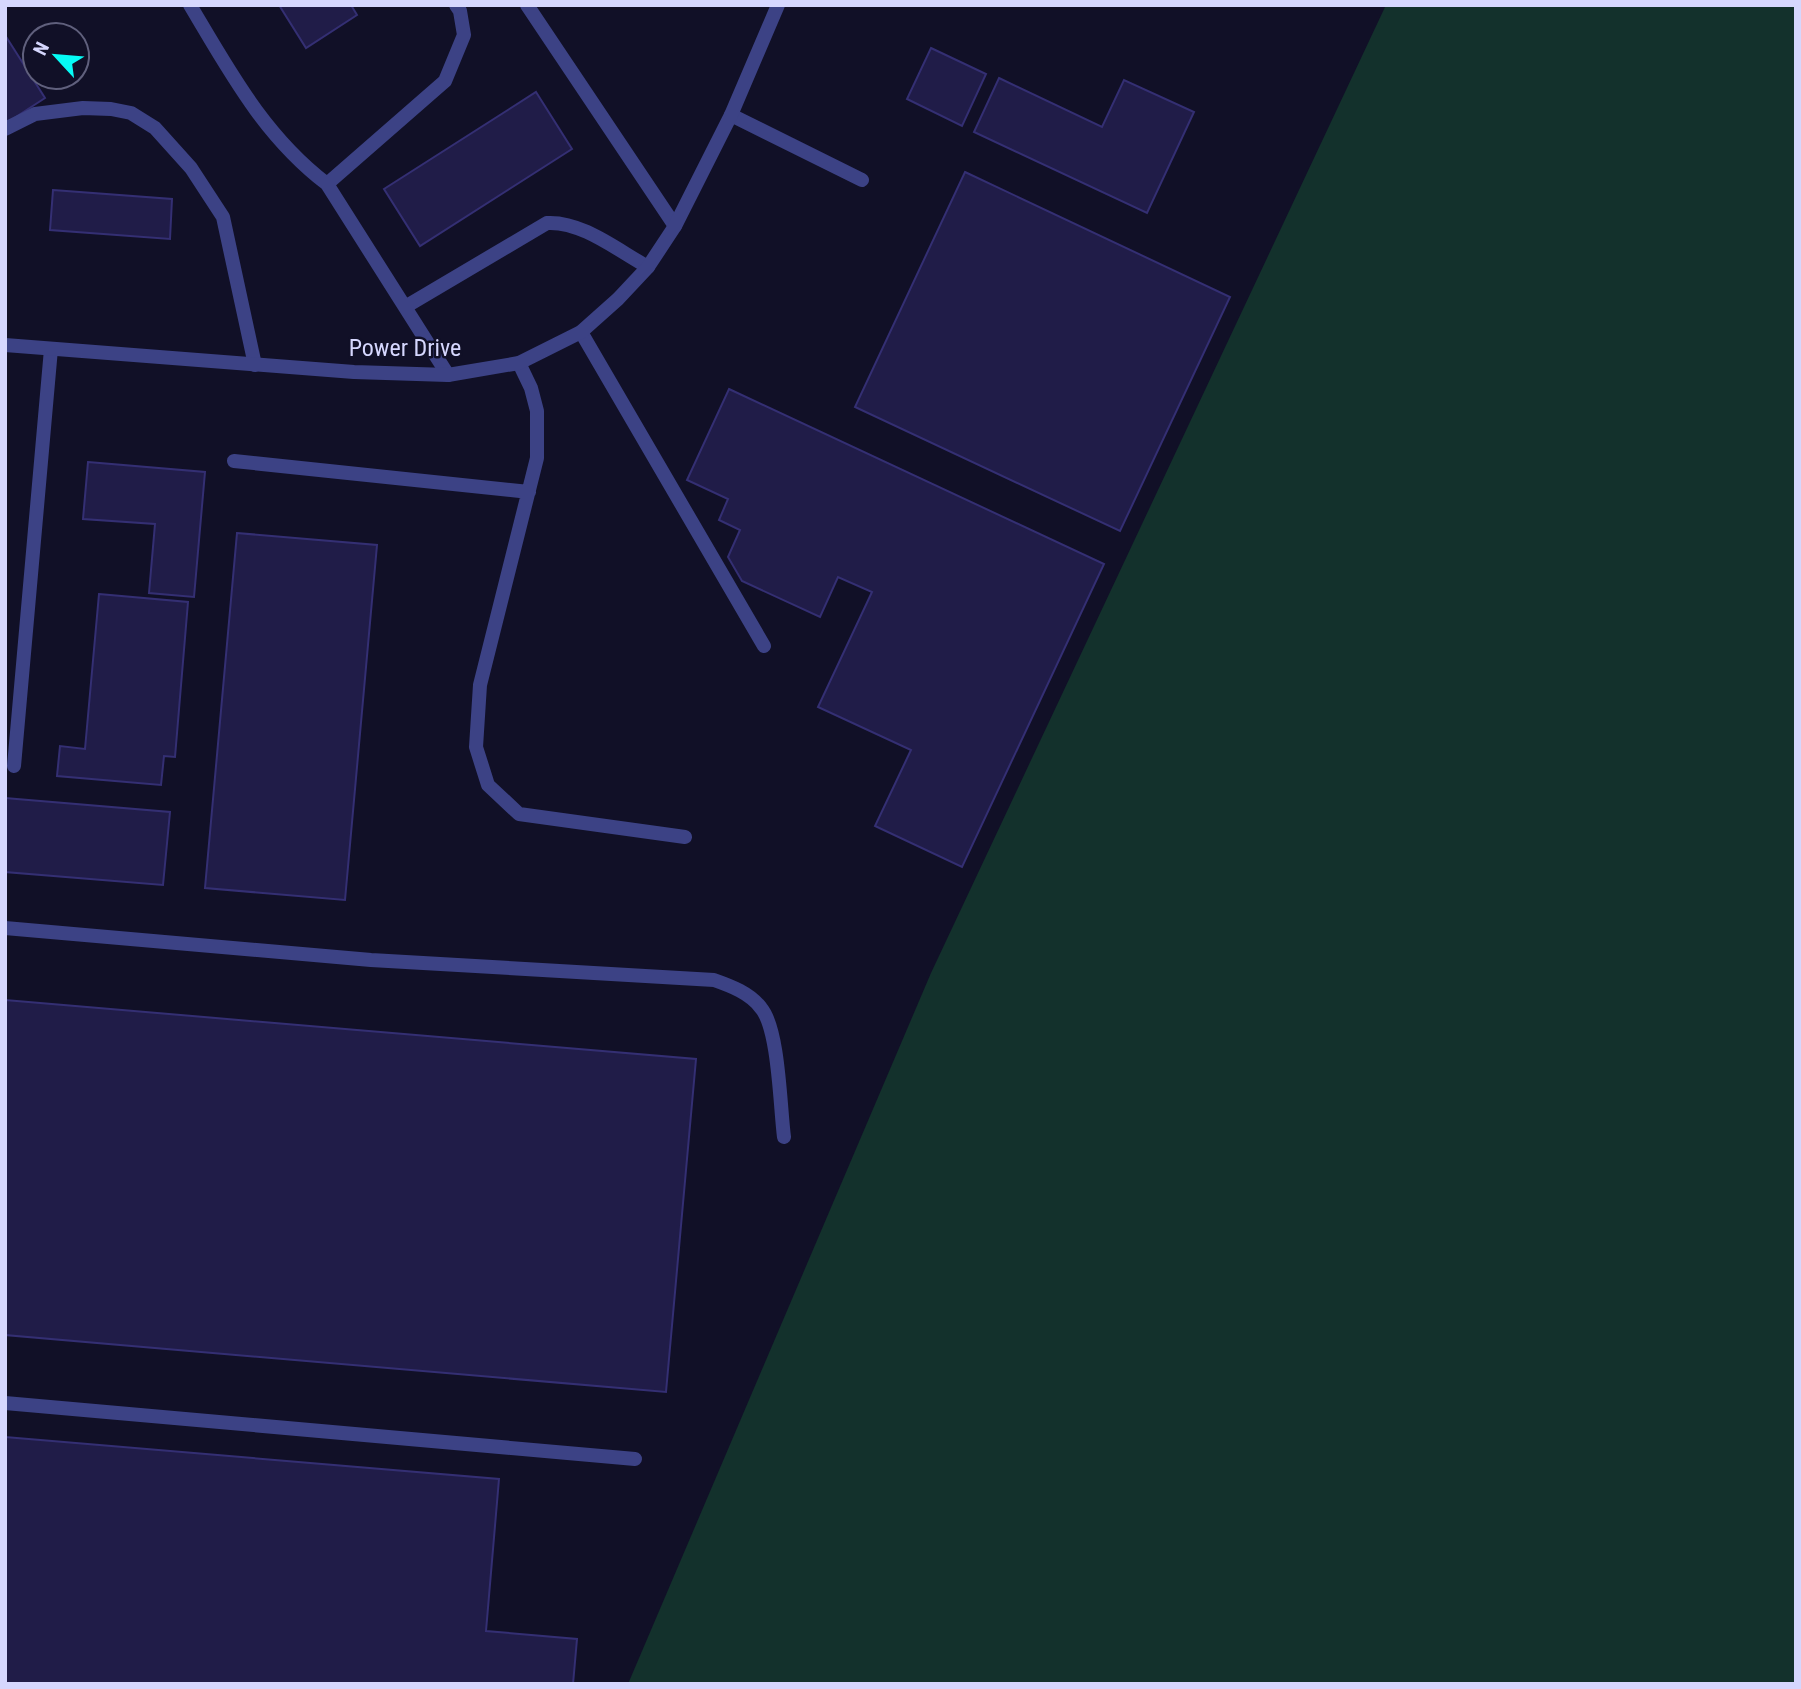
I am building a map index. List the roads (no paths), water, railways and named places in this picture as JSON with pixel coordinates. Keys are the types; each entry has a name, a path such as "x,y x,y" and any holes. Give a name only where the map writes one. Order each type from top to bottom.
{"street":[{"path":"190,5 249,103 304,167 327,184 448,375"},
{"path":"327,184 445,81 464,35 460,11 456,5"},
{"path":"527,5 675,226"},
{"name":"Power Drive","path":"5,345 354,372 448,375 519,362 581,332 648,267 675,226 731,116 778,5"},
{"path":"5,129 35,114 83,108 131,113 155,128 191,168 223,218 255,365"},
{"path":"731,116 862,180"},
{"path":"405,307 547,223 561,222 575,226 648,267"},
{"path":"581,332 764,646"},
{"path":"14,766 51,349"},
{"path":"519,362 531,388 537,411 537,458 480,685 477,747 488,785 519,814 685,836"},
{"path":"234,461 529,492"},
{"path":"5,928 371,960 714,980 740,990 761,1007 771,1025 784,1137"},
{"path":"5,1403 635,1459"}]}
